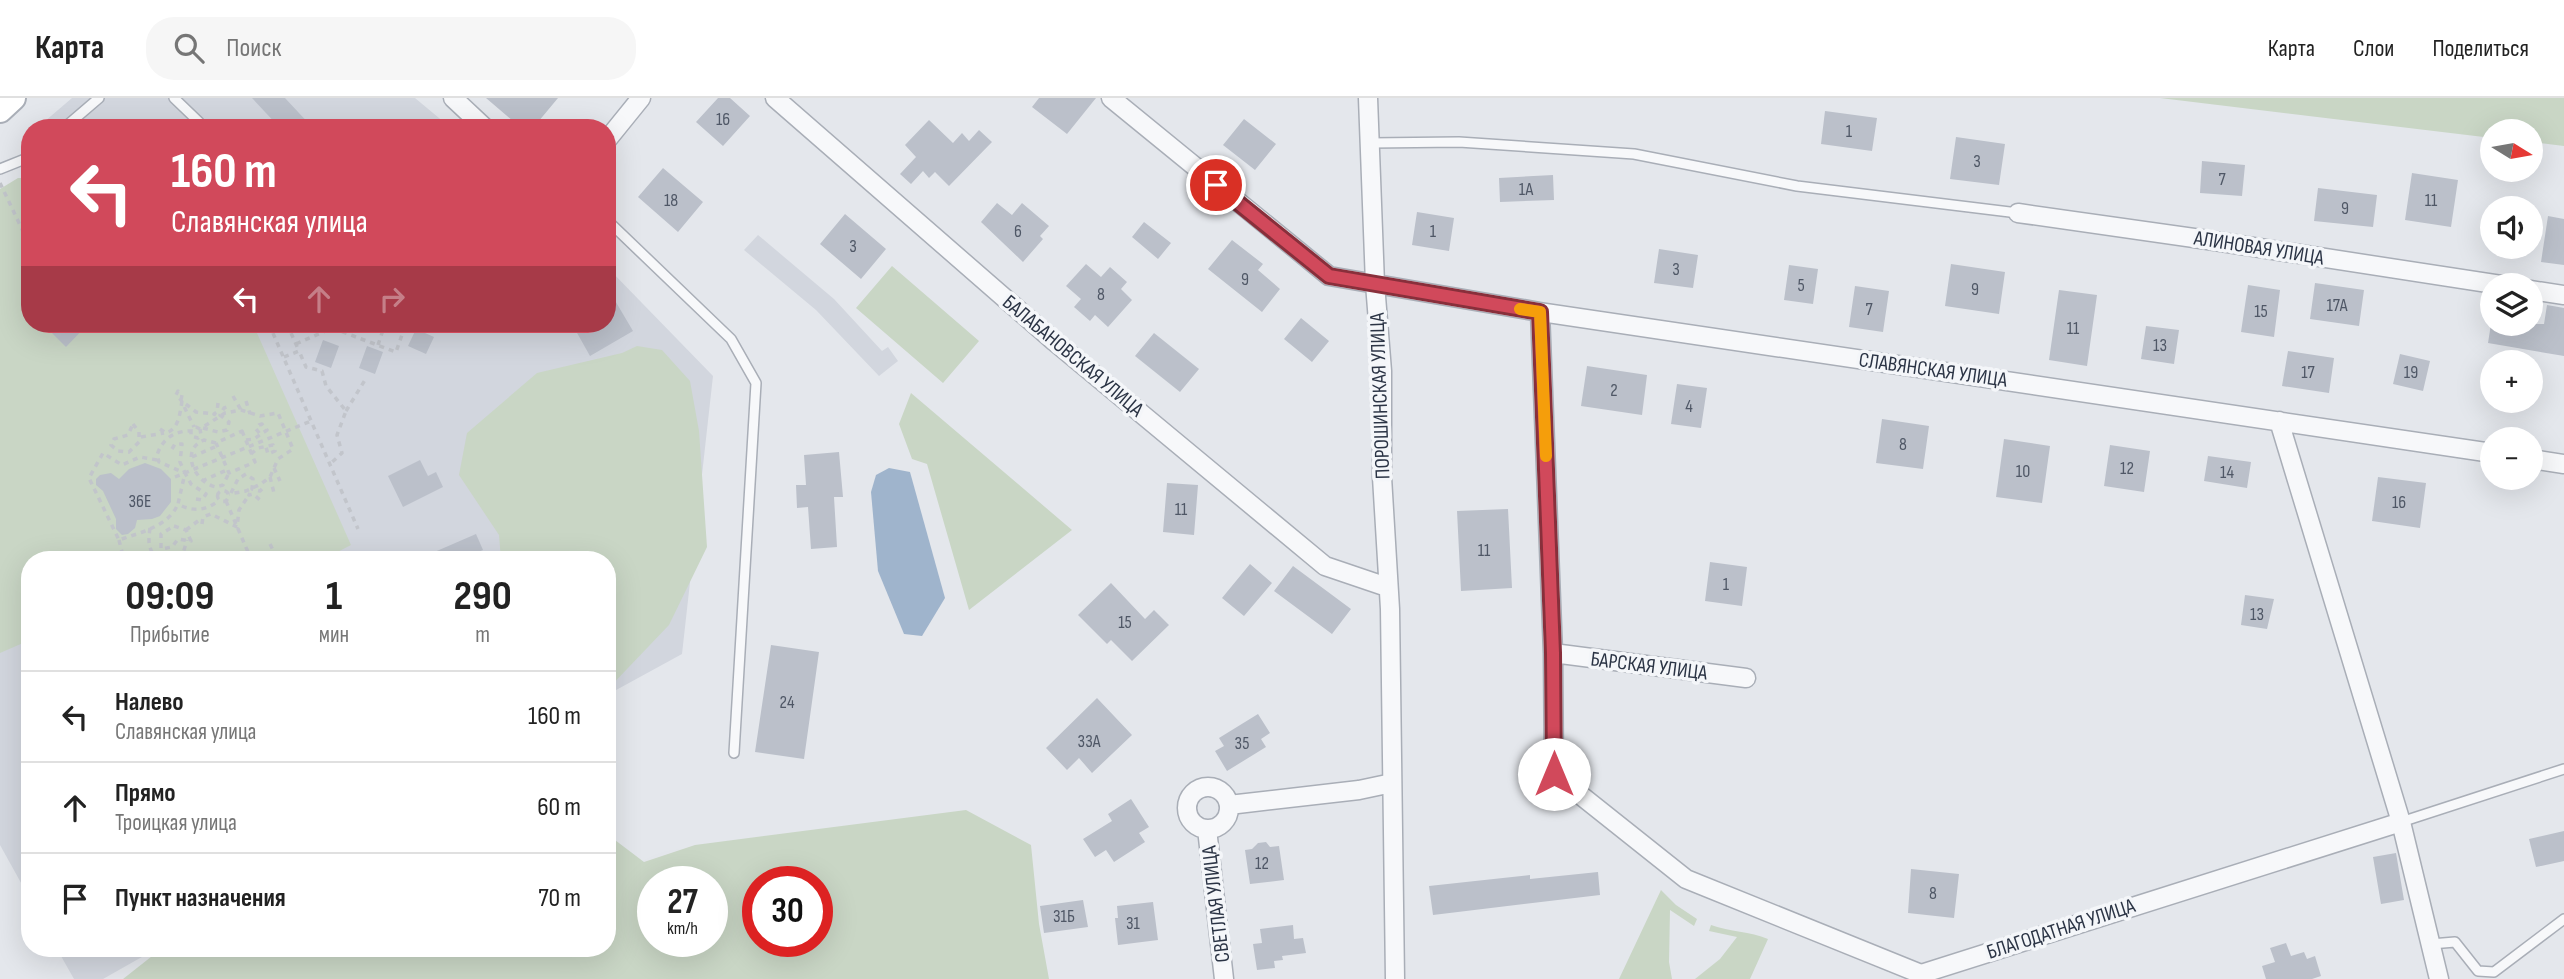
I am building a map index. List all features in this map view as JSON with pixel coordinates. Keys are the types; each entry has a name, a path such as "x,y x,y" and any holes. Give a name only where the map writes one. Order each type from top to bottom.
{"street":[{"path":"0,110 13,98"},
{"path":"453,98 475,119"},
{"path":"616,129 641,98"},
{"name":"БАЛАБАНОВСКАЯ УЛИЦА","path":"775,98 1055,342 1325,566 1387,587"},
{"name":"СЛАВЯНСКАЯ УЛИЦА","path":"1111,98 1329,276 1540,312 2480,451"},
{"name":"ПОРОШИНСКАЯ УЛИЦА","path":"1368,98 1375,284 1382,371 1382,477 1390,609 1395,979"},
{"name":"АЛИНОВАЯ УЛИЦА","path":"2018,214 2480,282"},
{"path":"2543,292 2564,295"},
{"path":"1540,312 1553,653"},
{"path":"2279,421 2400,822 2439,979"},
{"path":"2543,461 2564,464"},
{"name":"БАРСКАЯ УЛИЦА","path":"1553,653 1746,678"},
{"name":"БЛАГОДАТНАЯ УЛИЦА","path":"1553,653 1554,774 1686,879 1921,974 2400,822"},
{"path":"1229,805 1359,790 1392,783"},
{"name":"СВЕТЛАЯ УЛИЦА","path":"1205,786 1223,792 1229,805 1225,821 1215,828 1207,829 1200,828 1189,819 1187,805 1192,793 1205,786"},
{"name":"СВЕТЛАЯ УЛИЦА","path":"1207,829 1224,979"}],"lane":[{"path":"74,119 99,98"},
{"path":"174,98 196,119"},
{"path":"1371,143 1459,142 1634,154 1797,186 2018,214"},
{"path":"0,169 21,161"},
{"path":"616,229 731,339 756,383 734,753"},
{"name":"БЛАГОДАТНАЯ УЛИЦА","path":"2400,822 2564,769"},
{"path":"2431,944 2455,942 2478,971 2494,972 2564,919"}],"path":[{"path":"0,183 21,227"},
{"path":"273,333 358,529"},
{"path":"291,333 306,366 322,371 326,386 346,411"},
{"path":"296,344 317,333"},
{"path":"348,333 396,352 403,333"},
{"path":"378,345 382,333"},
{"path":"284,356 299,351"},
{"path":"330,464 342,453 337,435 346,411 365,380"},
{"path":"233,396 241,410 252,415 278,413 293,449 273,466 270,477 274,493"},
{"path":"160,429 173,434 202,428 224,431 230,426 231,421 220,415 196,412 181,400"},
{"path":"181,400 192,429 192,437 217,445 228,471 226,482 218,495 219,500"},
{"path":"140,437 171,432 177,424 181,400"},
{"path":"246,401 246,407 252,415"},
{"path":"214,414 217,412 218,403"},
{"path":"220,415 227,407"},
{"path":"241,410 220,415 202,428 192,457 193,470 202,481 230,494 252,489 270,477"},
{"path":"175,477 311,421"},
{"path":"129,452 137,447 140,437 133,424 128,435 114,439 111,444 114,449 129,452 135,458"},
{"path":"192,457 242,432 246,440 255,462 202,481"},
{"path":"157,460 162,443 173,434"},
{"path":"246,440 254,439 260,434"},
{"path":"172,449 175,444 182,442 180,462 187,480 204,492 207,498 199,501 196,499"},
{"path":"251,454 258,448 266,447"},
{"path":"122,551 89,478 103,453 122,465 135,458 147,457 185,473"},
{"path":"273,466 275,476 280,481"},
{"path":"119,540 166,521 174,514 185,473"},
{"path":"226,501 243,475 255,477 252,489 239,510 236,527"},
{"path":"252,489 262,489"},
{"path":"249,495 253,494 260,500"},
{"path":"178,504 195,510 208,507 219,500 226,501"},
{"path":"226,501 247,551"},
{"path":"202,524 208,507"},
{"path":"186,530 206,515 216,515 236,527"},
{"path":"166,521 167,528 160,538 161,549 172,547 178,539 191,541 186,530 179,526 167,528"},
{"path":"150,528 151,551"},
{"path":"184,551 187,540"},
{"path":"270,544 274,551"}],"shaded area":[{"path":"72,98 415,98 440,119 48,119"},
{"path":"0,208 21,289 21,333 616,333 616,276 713,376 682,654 616,690 616,551 21,551 21,883 0,845"},
{"path":"758,235 834,299 882,351 888,347 898,361 879,376 816,310 744,250"},
{"path":"62,957 142,957 103,979 74,979"}],"green space":[{"path":"2160,98 2564,98 2564,146 2543,143 2543,119 2480,119 2480,137"},
{"path":"21,178 21,333 257,333 351,545 339,551 21,551 21,644 0,653 0,189"},
{"path":"892,266 979,341 943,383 856,308"},
{"path":"637,346 662,350 690,381 699,431 707,547 669,625 616,681 616,551 500,551 499,535 459,475 467,433 537,373 622,353"},
{"path":"911,393 1072,530 969,610 927,464 912,459 899,424"},
{"path":"966,810 1031,845 1039,924 1049,979 123,979 151,957 616,957 616,841 644,862 695,845"},
{"path":"1661,890 1676,905 1697,919 1694,926 1670,910 1669,962 1672,979 1619,979"},
{"path":"1711,925 1768,939 1750,979 1695,979 1720,959 1737,937 1709,931"}],"water":[{"path":"889,468 910,472 945,598 922,636 904,634 878,571 871,492 876,475"}],"building":[{"path":"252,98 285,98 305,119 272,119"},
{"path":"486,98 558,98 540,119 510,119"},
{"path":"718,98 730,98 750,116 723,146 696,122"},
{"path":"1039,98 1096,98 1067,134 1032,107"},
{"path":"1825,111 1877,118 1872,151 1821,144"},
{"path":"1244,119 1276,144 1255,170 1223,145"},
{"path":"929,120 953,143 962,133 969,141 979,130 992,142 949,186 935,172 929,178 923,171 911,184 900,174 916,157 905,145"},
{"path":"1956,137 2005,144 1999,185 1950,179"},
{"path":"2202,161 2245,165 2242,196 2200,193"},
{"path":"663,168 703,202 678,232 638,197"},
{"path":"2412,173 2458,180 2451,227 2405,220"},
{"path":"1553,175 1554,200 1500,202 1499,178"},
{"path":"2318,188 2377,195 2373,227 2314,221"},
{"path":"997,203 1012,215 1022,203 1049,226 1040,236 1043,239 1023,262 981,222"},
{"path":"1417,212 1454,218 1449,251 1412,245"},
{"path":"845,214 886,249 861,279 820,244"},
{"path":"2548,216 2564,219 2564,265 2541,262"},
{"path":"1144,222 1171,243 1158,259 1132,237"},
{"path":"1232,240 1263,264 1258,270 1280,289 1262,312 1208,269"},
{"path":"1659,249 1698,255 1693,288 1654,283"},
{"path":"1086,264 1101,277 1110,267 1127,282 1121,289 1132,300 1108,327 1095,315 1090,321 1074,307 1081,299 1066,286"},
{"path":"1951,264 2005,272 1999,314 1945,306"},
{"path":"1789,265 1818,269 1813,304 1784,300"},
{"path":"2315,283 2364,290 2359,326 2310,319"},
{"path":"2248,285 2280,290 2274,337 2241,332"},
{"path":"1855,286 1889,291 1883,332 1849,327"},
{"path":"2059,290 2097,295 2087,366 2049,360"},
{"path":"616,302 633,331 590,356 577,333 616,333"},
{"path":"2547,305 2564,308 2564,356 2543,352 2543,350 2488,343 2489,336 2543,336"},
{"path":"1301,318 1329,341 1312,362 1284,339"},
{"path":"2146,326 2179,330 2174,364 2141,359"},
{"path":"52,333 79,333 66,347"},
{"path":"414,333 425,333 434,337 426,354 408,346"},
{"path":"1154,333 1199,369 1180,392 1135,356"},
{"path":"323,340 339,346 331,368 315,362"},
{"path":"367,346 383,352 375,374 359,368"},
{"path":"2288,351 2334,358 2329,393 2282,386"},
{"path":"2400,354 2430,361 2423,391 2393,384"},
{"path":"1587,366 1647,375 1642,415 1581,406"},
{"path":"1677,384 1707,388 1701,428 1671,424"},
{"path":"1882,419 1929,426 1923,469 1876,463"},
{"path":"2004,439 2050,446 2042,503 1996,497"},
{"path":"2110,445 2150,451 2144,492 2104,486"},
{"path":"839,452 843,497 834,497 837,547 811,549 808,507 797,508 796,485 806,485 804,455"},
{"path":"2208,456 2251,462 2247,488 2204,481"},
{"path":"420,460 428,476 436,472 443,487 403,507 388,476"},
{"path":"145,463 161,469 171,479 171,502 160,516 137,520 135,528 122,535 116,529 116,519 103,491 96,485 96,479 100,475 111,473 119,479 129,469"},
{"path":"2378,477 2426,483 2420,528 2372,521"},
{"path":"1167,483 1198,485 1194,535 1163,532"},
{"path":"1508,509 1512,588 1461,591 1457,511"},
{"path":"476,534 483,550 481,551 437,551"},
{"path":"1710,562 1747,567 1742,606 1705,601"},
{"path":"1250,564 1272,583 1244,616 1222,598"},
{"path":"1293,566 1351,609 1332,634 1274,591"},
{"path":"1111,583 1145,619 1154,610 1169,625 1132,661 1111,640 1107,644 1078,615"},
{"path":"2245,595 2274,599 2267,629 2241,625"},
{"path":"771,645 819,652 804,759 755,752"},
{"path":"1097,698 1132,735 1092,773 1079,758 1067,770 1046,748"},
{"path":"1258,714 1270,733 1261,739 1266,747 1227,771 1215,751 1224,746 1219,738"},
{"path":"1131,799 1149,827 1139,833 1145,842 1114,862 1106,850 1095,857 1083,839 1112,821 1108,814"},
{"path":"2564,831 2564,861 2536,867 2529,839"},
{"path":"1266,842 1270,847 1279,846 1284,880 1250,884 1245,850"},
{"path":"2396,853 2404,900 2381,904 2373,857"},
{"path":"1911,869 1959,874 1954,918 1908,913"},
{"path":"1598,872 1600,895 1433,915 1429,886 1530,875 1530,879"},
{"path":"1083,900 1088,927 1044,933 1040,906"},
{"path":"1153,902 1158,940 1118,945 1115,918 1118,918 1117,906"},
{"path":"1293,925 1294,939 1303,938 1306,953 1282,956 1283,960 1274,961 1275,968 1257,970 1253,944 1262,943 1260,929"},
{"path":"2286,943 2291,956 2304,952 2307,959 2315,956 2321,976 2312,979 2266,979 2262,966 2275,962 2270,948"}],"slow traffic":[{"path":"1520,309 1540,312 1546,456"}],"route":[{"path":"1216,185 1329,276 1540,312 1553,653 1554,774"}]}
